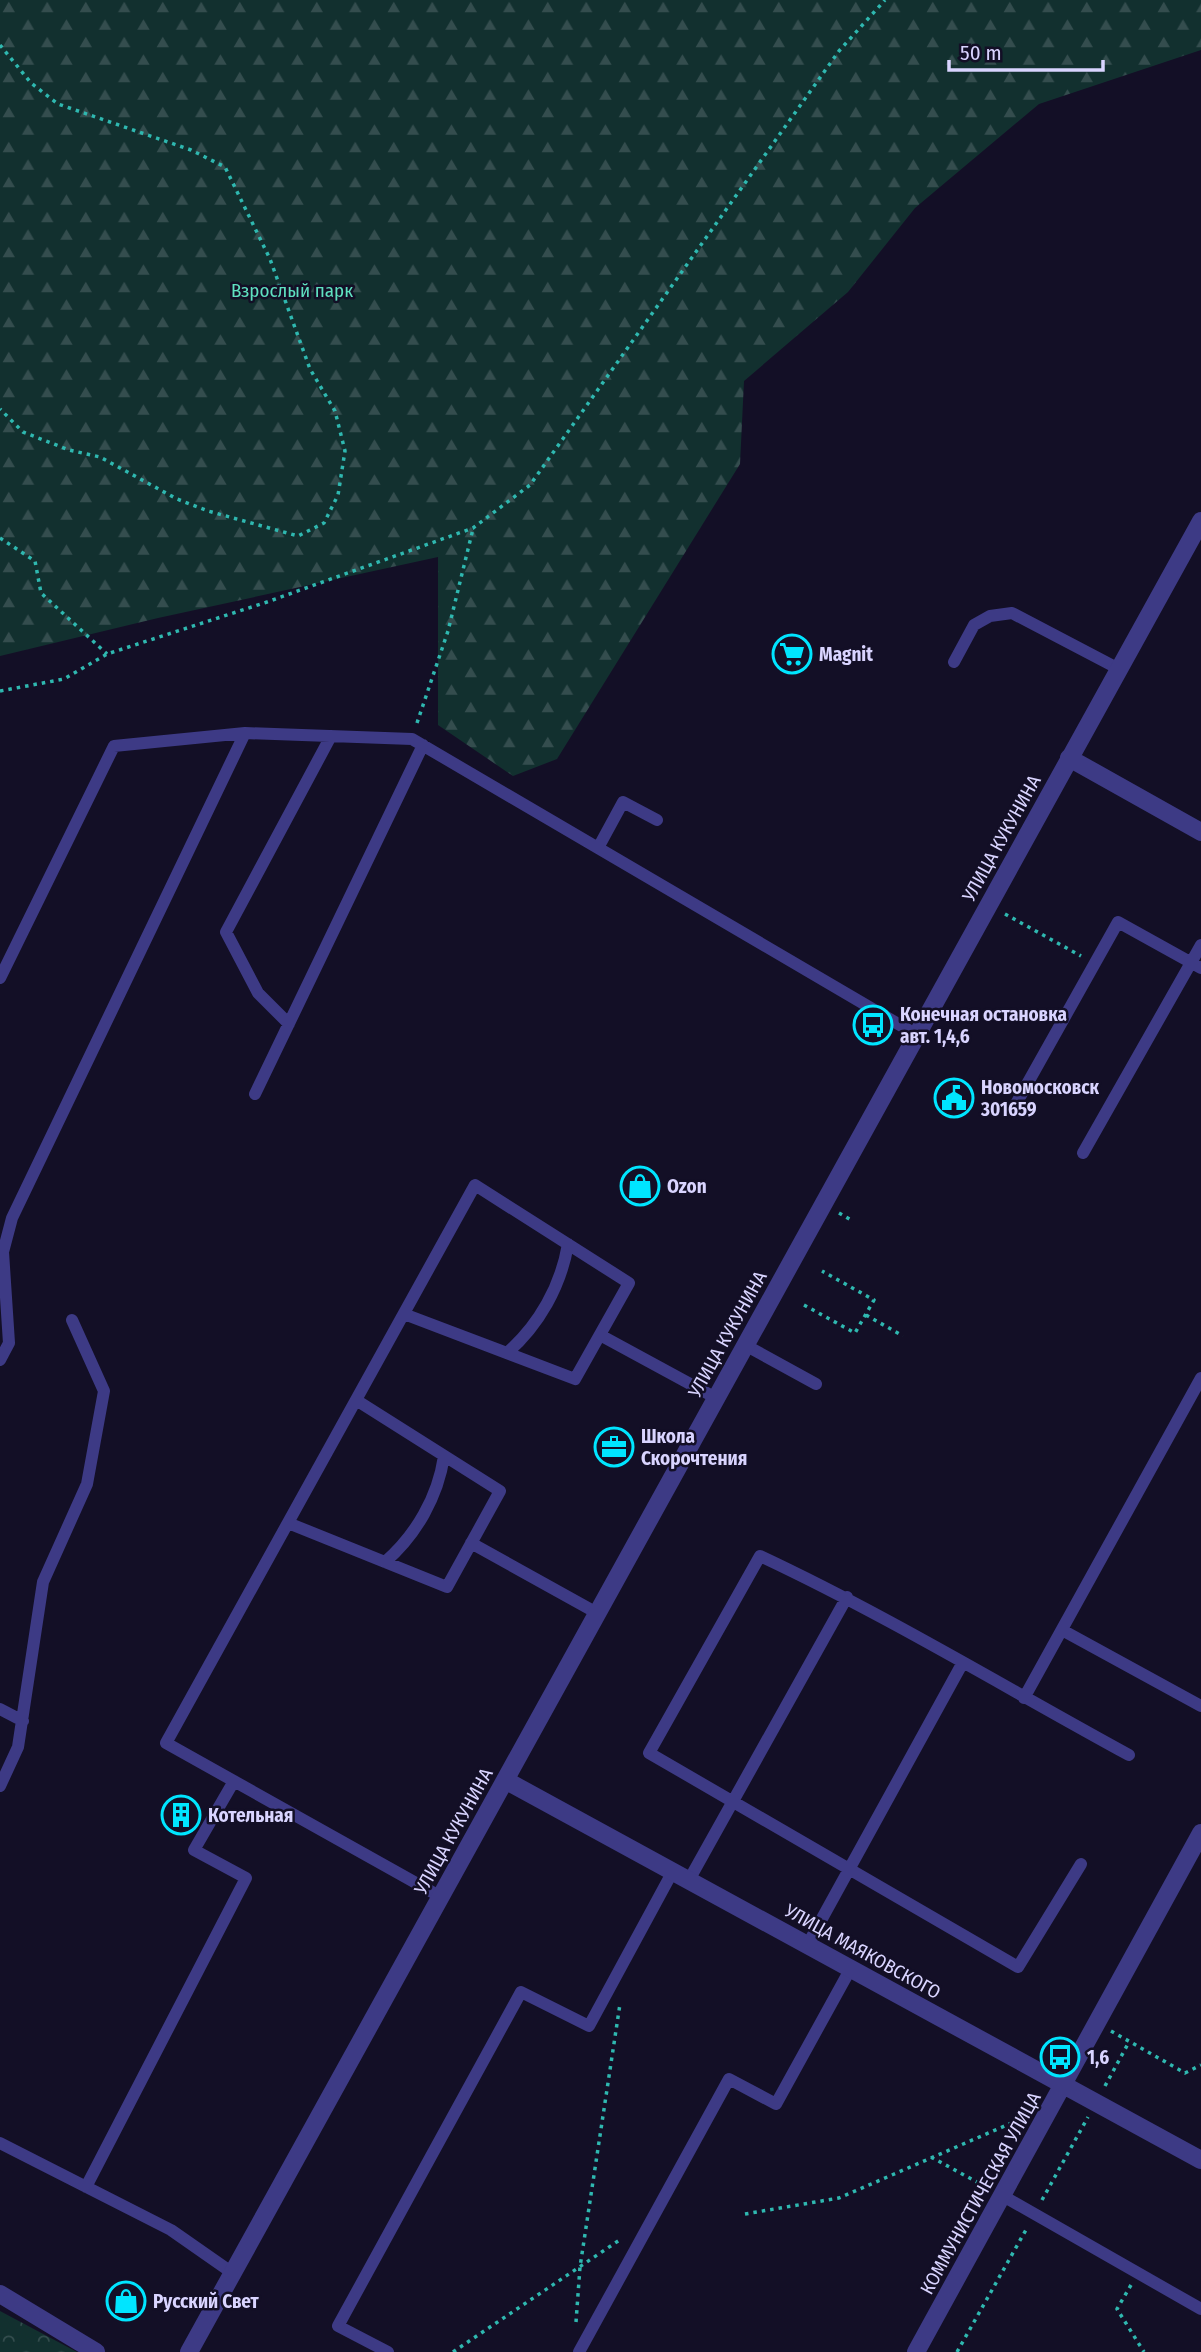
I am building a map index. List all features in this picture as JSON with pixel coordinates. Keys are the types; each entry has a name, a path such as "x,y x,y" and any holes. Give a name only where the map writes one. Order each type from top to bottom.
{"street":[{"name":"УЛИЦА КУКУНИНА","path":"189,2352 1201,521"},
{"path":"1069,758 1201,832"},
{"name":"УЛИЦА МАЯКОВСКОГО","path":"505,1780 808,1944 1062,2087 1201,2160"},
{"name":"КОММУНИСТИЧЕСКАЯ УЛИЦА","path":"916,2352 1097,2024 1196,1856 1201,1833"},
{"path":"0,2294 96,2352"}],"lane":[{"path":"954,662 974,625 990,616 1012,613 1119,668"},
{"path":"0,1360 9,1343 3,1252 12,1218 245,733"},
{"path":"0,978 114,746 245,733 331,736 418,742 916,1035"},
{"path":"289,1024 258,993 226,932 331,736"},
{"path":"255,1094 418,742"},
{"path":"597,848 623,802 657,820"},
{"path":"1012,1111 1118,922 1196,965"},
{"path":"1083,1153 1196,965 1201,945"},
{"path":"404,1314 575,1379 629,1283 475,1185 166,1743 441,1897"},
{"path":"508,1353 530,1333 563,1273 568,1244"},
{"path":"0,1786 18,1747 43,1582 87,1484 104,1391 72,1320"},
{"path":"600,1335 716,1398"},
{"path":"745,1345 816,1384"},
{"path":"1024,1698 1201,1378"},
{"path":"288,1523 447,1587 500,1491 356,1401"},
{"path":"385,1562 406,1543 420,1519 440,1482 444,1455"},
{"path":"471,1543 597,1613"},
{"path":"1081,1864 1018,1967 649,1753 760,1556 847,1597 962,1664 1129,1755"},
{"path":"689,1880 847,1597"},
{"path":"1062,1630 1201,1706"},
{"path":"808,1944 962,1664"},
{"path":"0,1709 23,1721"},
{"path":"86,2187 246,1878 194,1850 234,1781"},
{"path":"388,2352 338,2326 521,1992 589,2026 673,1871"},
{"path":"579,2352 729,2079 776,2104 851,1968"},
{"path":"0,2143 170,2230 234,2274"},
{"path":"1003,2196 1201,2309"}],"path":[{"path":"0,691 64,678 107,654 267,602 473,528 530,485 839,51 885,0"},
{"path":"0,45 30,83 58,104 191,150 225,167 270,259 310,369 335,411 345,452 338,495 324,523 298,536 208,511 177,499 100,457 69,450 23,432 0,409"},
{"path":"418,742 473,528"},
{"path":"0,538 35,561 41,593 107,654"},
{"path":"988,905 1095,964"},
{"path":"804,1305 855,1333 874,1300 822,1271"},
{"path":"866,1315 903,1336"},
{"path":"575,2328 580,2267 622,1995"},
{"path":"1097,2024 1185,2073 1201,2066"},
{"path":"957,2352 1129,2042"},
{"path":"746,2214 839,2198 1053,2104"},
{"path":"931,2157 1003,2196"},
{"path":"453,2352 652,2219"},
{"path":"1138,2273 1117,2309 1144,2352"}],"green space":[{"name":"Взрослый парк","path":"0,0 1201,0 1201,50 1039,104 915,208 848,292 744,381 740,464 557,759 513,776 438,725 438,557 158,618 0,656"},
{"path":"0,2311 77,2352 0,2352"}],"place":[{"name":"Magnit","path":"792,654"},
{"name":"Конечная остановка авт. 1,4,6","path":"873,1025"},
{"name":"Новомосковск 301659","path":"954,1098"},
{"name":"Ozon","path":"640,1186"},
{"name":"Школа Скорочтения","path":"614,1447"},
{"name":"Котельная","path":"181,1815"},
{"name":"1,6","path":"1060,2057"},
{"name":"Русский Свет","path":"126,2301"}]}
